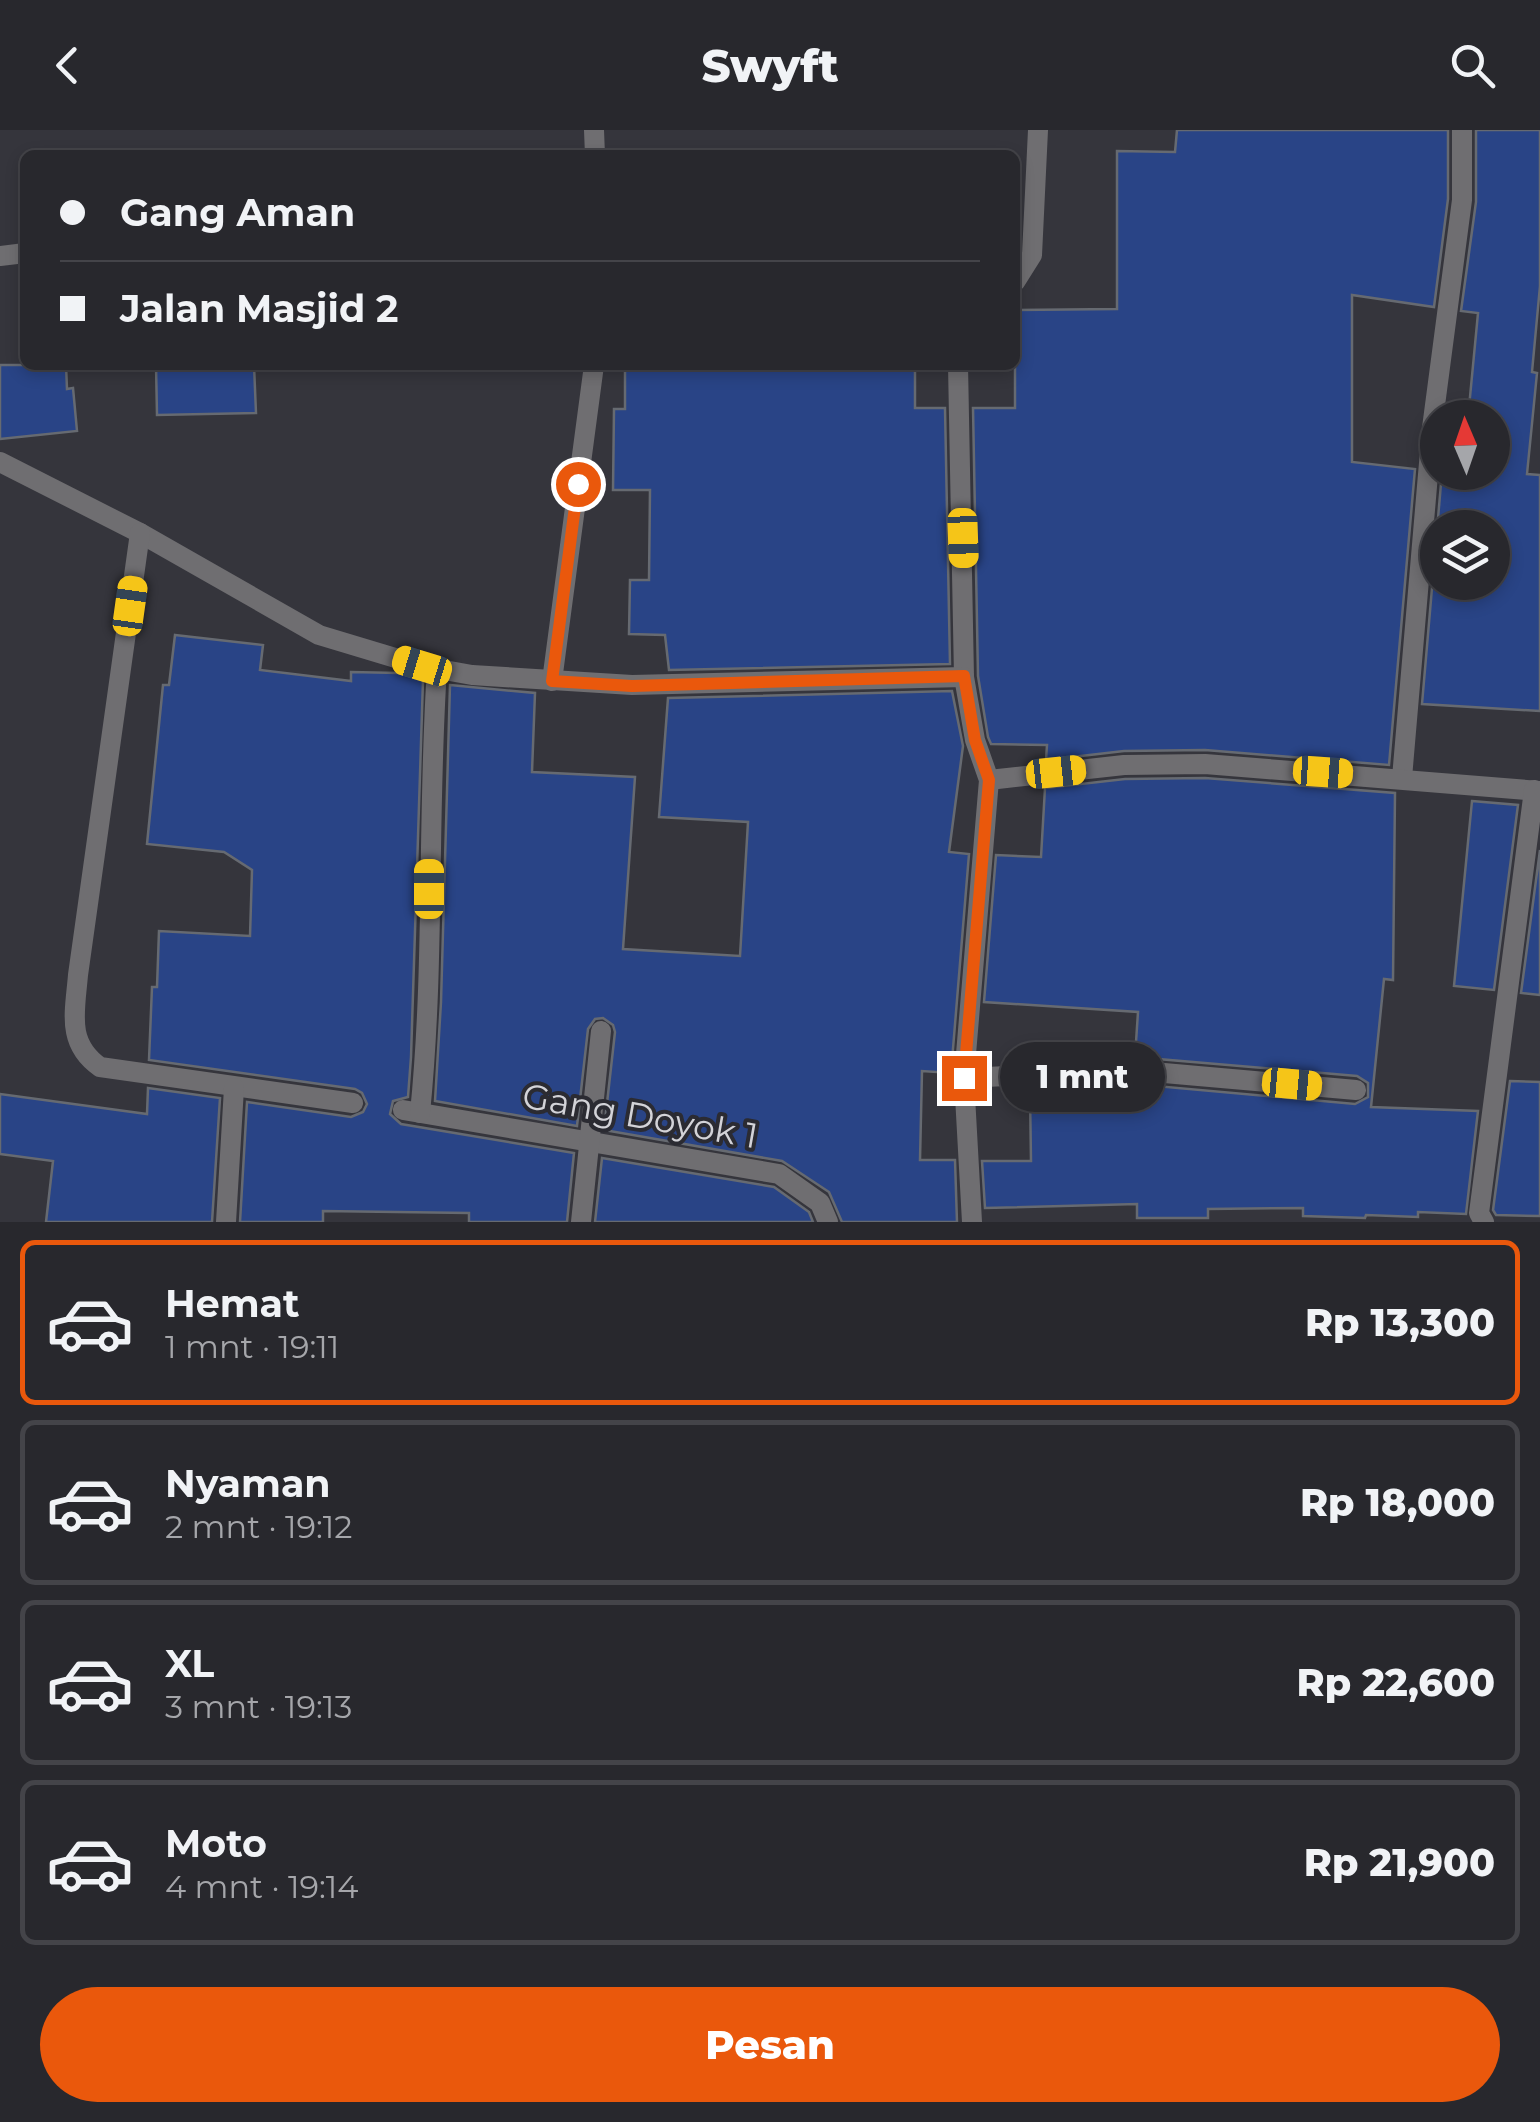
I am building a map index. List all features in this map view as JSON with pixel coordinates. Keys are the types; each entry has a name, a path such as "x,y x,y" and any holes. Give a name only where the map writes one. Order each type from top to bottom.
{"street":[{"path":"1020,274 1032,256 1038,130"},
{"path":"1402,778 1432,428 1462,200 1462,130"},
{"path":"552,681 593,370"},
{"path":"958,370 964,676 975,740 989,780 964,1078 972,1222"},
{"path":"0,462 140,533 319,635 437,669 632,686 964,676"},
{"path":"140,533 80,956 74,1022 78,1044 87,1058 100,1067 354,1103"},
{"name":"Gang Doyok 1","path":"437,669 430,775 427,1042 412,1111 778,1174 820,1203 828,1222"},
{"path":"989,780 1124,765 1206,764 1537,790 1479,1212 1484,1222"},
{"path":"580,1222 601,1031"},
{"path":"964,1078 1130,1070 1356,1090"},
{"path":"226,1222 234,1088"}],"building":[{"path":"1177,130 1448,130 1448,199 1434,307 1352,295 1352,462 1415,469 1389,765 1205,750 1124,751 1046,760 1047,745 991,744 988,737 978,676 973,408 1015,408 1015,370 1020,370 1020,310 1117,309 1117,151 1175,152"},
{"path":"1476,130 1540,130 1540,286 1532,372 1537,373 1527,474 1540,475 1540,711 1422,704 1431,600 1510,600 1510,510 1439,510 1440,490 1510,490 1510,400 1470,400 1478,313 1461,311 1476,202"},
{"path":"0,365 20,365 20,370 66,370 67,389 73,388 77,431 0,439"},
{"path":"156,370 254,370 256,413 157,415"},
{"path":"625,370 915,370 915,408 945,408 950,664 669,670 665,635 629,634 630,580 649,580 650,490 613,490 614,409 625,409"},
{"path":"175,635 263,645 260,670 351,681 351,672 399,673 423,680 408,1097 393,1101 390,1114 401,1124 574,1153 567,1222 469,1222 469,1213 323,1211 323,1222 240,1222 247,1102 351,1117 363,1112 367,1104 355,1089 149,1060 159,931 250,936 252,870 224,852 147,844 163,685 169,685"},
{"path":"450,685 535,693 532,772 635,777 623,949 740,956 748,822 659,817 668,698 952,691 963,746 949,852 969,854 951,1073 922,1071 920,1160 955,1160 957,1222 842,1222 829,1192 782,1161 604,1130 615,1032 613,1025 603,1018 595,1019 588,1029 577,1126 435,1101"},
{"path":"1205,778 1395,793 1393,980 1384,979 1371,1107 1478,1111 1466,1214 1418,1212 1418,1217 1365,1218 1303,1216 1303,1208 1208,1209 1208,1218 1137,1218 1137,1204 985,1208 982,1161 1031,1161 1030,1093 1133,1092 1134,1084 1355,1104 1368,1097 1368,1083 1357,1076 1135,1057 1138,1012 984,1002 996,855 1041,857 1045,788 1125,779"},
{"path":"1472,801 1518,805 1494,990 1454,986"},
{"path":"1540,850 1540,995 1521,993"},
{"path":"1510,1081 1540,1082 1540,1216 1496,1215 1493,1210"},
{"path":"148,1088 220,1098 212,1222 46,1222 53,1161 0,1154 0,1094 147,1114"},
{"path":"602,1158 774,1187 809,1212 813,1222 595,1222"}],"route":[{"path":"578,484 552,681 632,686 964,676 975,740 989,780 964,1078"}]}
